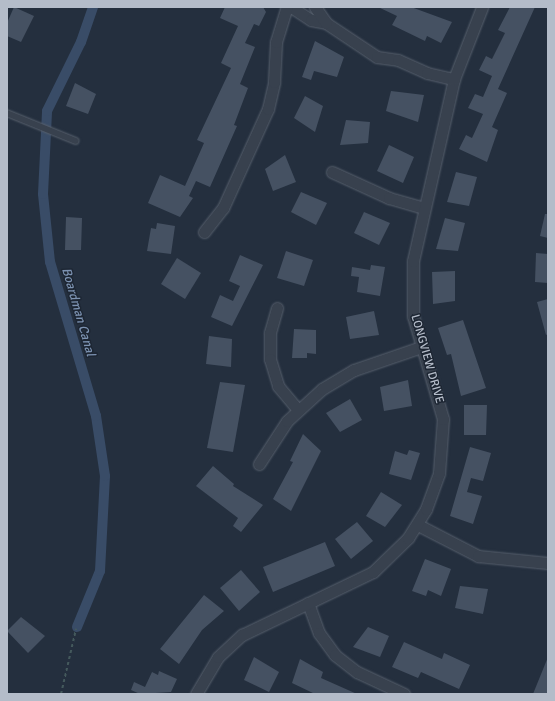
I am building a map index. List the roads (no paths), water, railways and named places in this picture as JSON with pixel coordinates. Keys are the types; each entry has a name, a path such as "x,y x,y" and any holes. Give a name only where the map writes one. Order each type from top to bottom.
{"street":[{"path":"204,232 223,208 268,109 274,82 276,42 287,7"},
{"path":"291,7 306,17 326,23 377,57 398,60 427,73 454,80"},
{"path":"306,17 313,7 326,23"},
{"name":"LONGVIEW DRIVE","path":"196,694 218,657 242,635 270,618 308,604 373,572 399,548 418,525 439,473 444,436 439,396 421,347 411,286 423,208 454,80 482,7"},
{"path":"332,172 389,198 423,208"},
{"path":"277,308 270,333 270,359 278,386 298,410"},
{"path":"259,464 298,410 336,379 421,347"},
{"path":"418,525 474,554 548,563"},
{"path":"308,604 319,633 335,655 357,672 404,694"}],"lane":[{"path":"7,113 76,140"}],"waterway":[{"name":"Boardman Canal","path":"77,627 100,571 105,476 96,416 50,262 43,194 47,111 81,42 93,7"}]}
